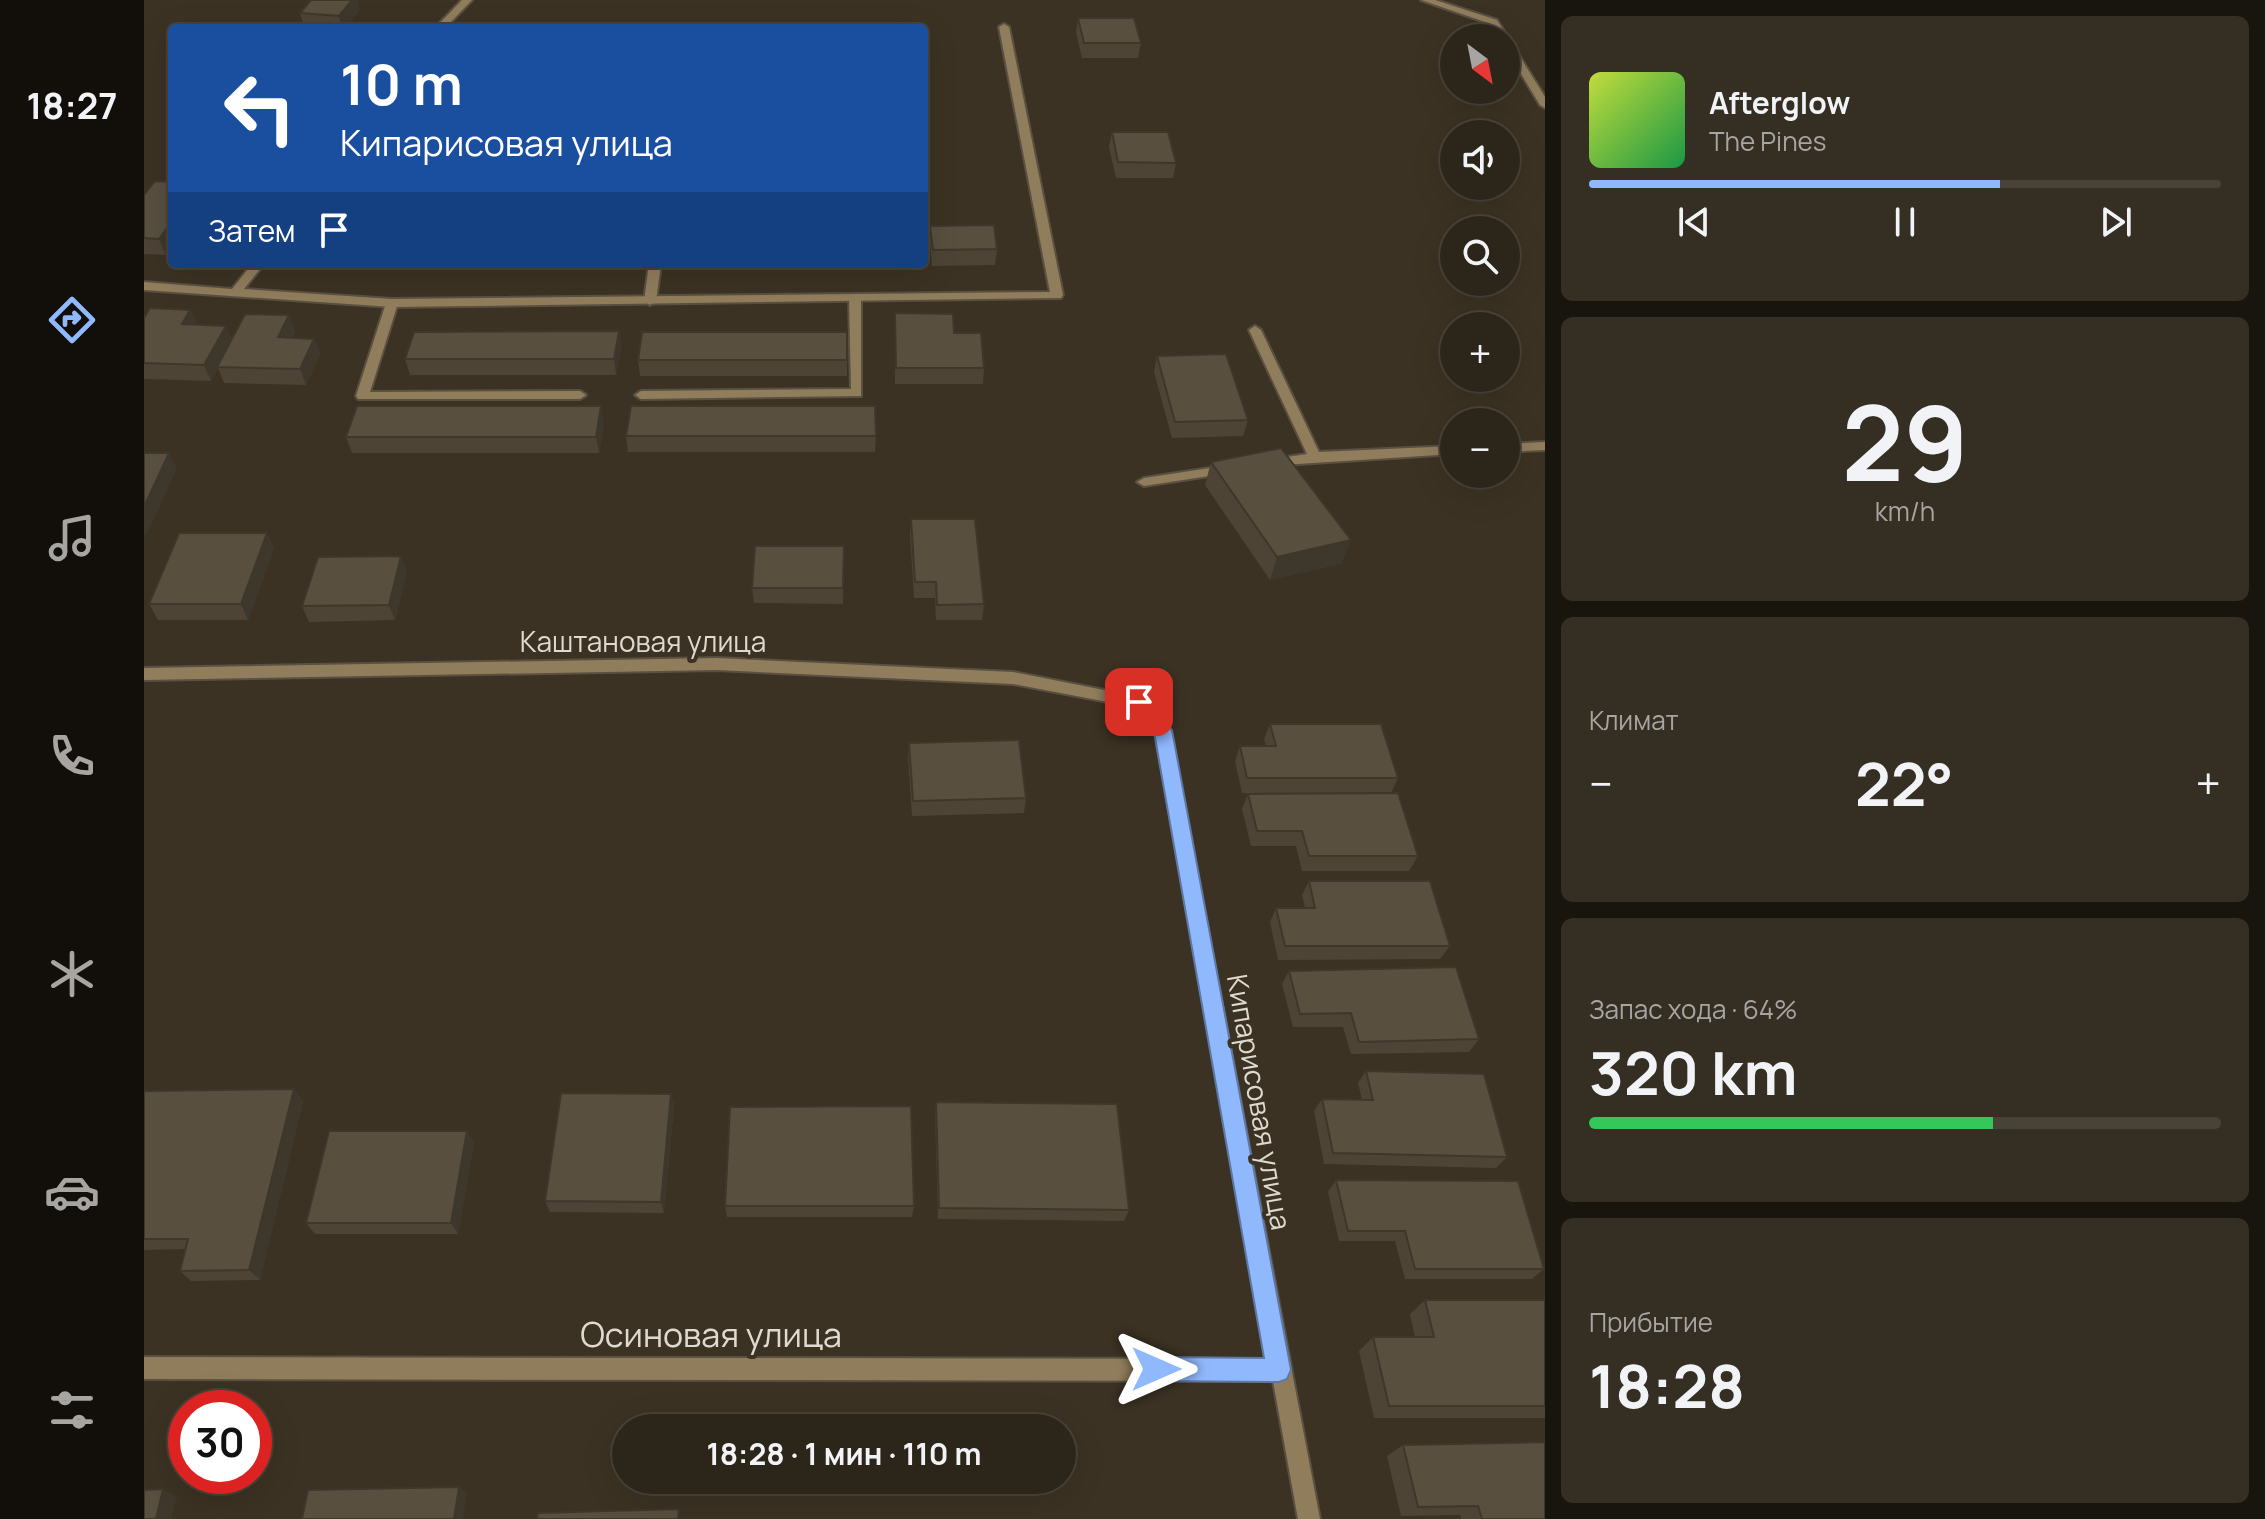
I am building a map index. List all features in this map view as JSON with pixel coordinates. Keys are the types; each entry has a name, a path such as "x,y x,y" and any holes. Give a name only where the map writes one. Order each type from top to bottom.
{"street":[{"path":"444,24 467,0"},
{"path":"1426,0 1495,24"},
{"path":"144,286 238,289 392,303 1057,295 1004,27"},
{"path":"1520,64 1545,105"},
{"path":"238,289 255,268"},
{"path":"650,301 654,268"},
{"path":"641,395 857,393 855,298"},
{"path":"392,303 362,396 580,395"},
{"path":"1255,330 1315,457"},
{"path":"1520,447 1545,446"},
{"path":"1144,482 1315,457 1440,451"},
{"name":"Каштановая улица","path":"144,674 717,664 1013,678 1139,702"},
{"name":"Кипарисовая улица","path":"1139,702 1163,730 1309,1519"},
{"name":"Осиновая улица","path":"144,1368 1279,1370"}],"building":[{"path":"311,0 352,0 339,16 300,13"},
{"path":"1078,18 1134,18 1141,43 1084,43"},
{"path":"1112,132 1168,132 1176,163 1118,162"},
{"path":"155,181 168,182 168,227 159,239 144,238 144,195"},
{"path":"994,225 997,249 933,250 930,226"},
{"path":"150,308 190,310 182,324 226,326 204,365 144,363 144,318"},
{"path":"895,313 953,314 954,333 981,333 984,368 896,368"},
{"path":"245,314 289,315 278,337 314,339 300,369 217,367"},
{"path":"619,331 614,359 405,359 414,332"},
{"path":"642,332 847,332 847,360 638,360"},
{"path":"1226,354 1248,420 1175,422 1157,356"},
{"path":"357,406 601,406 596,437 346,437"},
{"path":"631,406 875,406 876,436 626,436"},
{"path":"1281,448 1351,540 1277,557 1211,462"},
{"path":"144,453 169,453 144,507"},
{"path":"911,519 975,519 984,604 937,605 936,582 915,582"},
{"path":"179,533 267,533 241,604 149,604"},
{"path":"755,546 844,546 843,588 752,588"},
{"path":"401,556 389,605 302,606 318,557"},
{"path":"1270,724 1381,724 1398,778 1247,778 1240,746 1276,746"},
{"path":"1019,740 1026,798 913,801 909,743"},
{"path":"1398,793 1418,856 1309,856 1302,831 1257,831 1248,794"},
{"path":"1309,881 1430,881 1450,946 1285,946 1276,908 1315,908"},
{"path":"1456,967 1479,1039 1359,1042 1351,1013 1300,1014 1289,971"},
{"path":"1366,1071 1484,1074 1507,1157 1333,1153 1322,1099 1373,1100"},
{"path":"294,1089 249,1270 180,1271 188,1239 144,1239 144,1091"},
{"path":"561,1093 671,1094 661,1202 545,1201"},
{"path":"936,1102 1117,1104 1129,1210 939,1208"},
{"path":"911,1106 914,1206 725,1206 730,1107"},
{"path":"329,1131 467,1131 451,1223 306,1223"},
{"path":"1336,1180 1518,1181 1544,1269 1415,1269 1405,1231 1348,1231"},
{"path":"1425,1300 1545,1300 1545,1406 1389,1406 1373,1337 1434,1337"},
{"path":"1545,1442 1545,1519 1482,1519 1478,1506 1418,1507 1403,1445"},
{"path":"459,1487 454,1519 302,1519 308,1490"},
{"path":"163,1489 156,1519 144,1519 144,1490"},
{"path":"679,1509 678,1519 537,1519 538,1513"}],"route":[{"path":"1139,702 1163,730 1279,1370 1156,1369"}]}
